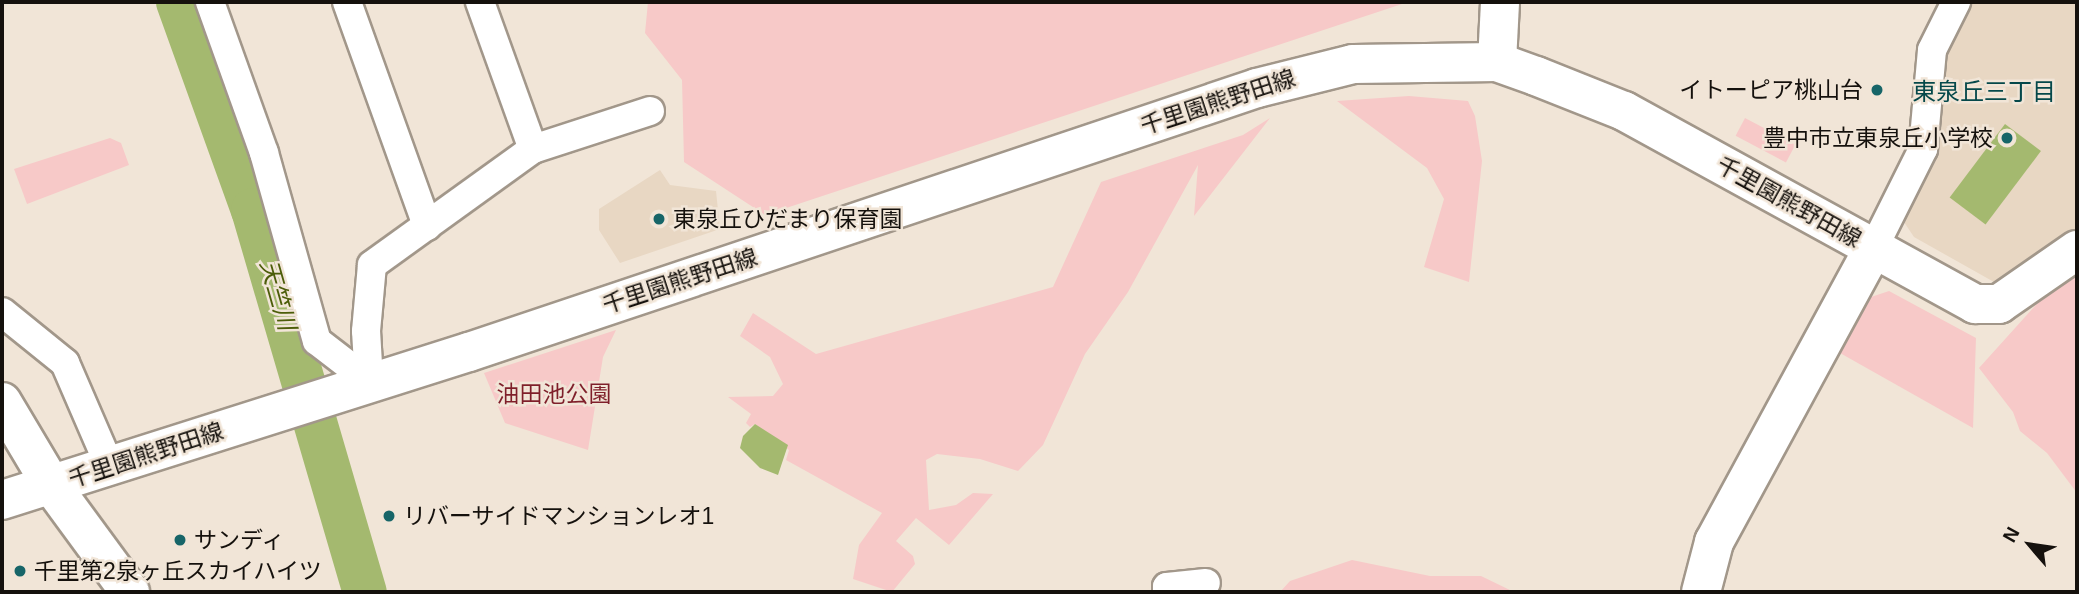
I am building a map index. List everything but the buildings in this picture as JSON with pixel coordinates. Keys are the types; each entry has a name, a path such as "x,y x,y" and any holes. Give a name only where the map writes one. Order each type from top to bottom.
{"street":[{"path":"210,2 264,153 317,341 369,381"},
{"path":"348,2 426,226"},
{"path":"481,2 533,149"},
{"path":"1497,62 1500,2"},
{"path":"1701,592 1714,542 1873,249 1923,149 1932,50 1956,2"},
{"name":"千里園熊野田線","path":"2,500 110,467 1257,88 1326,69 1380,61 1497,62 1624,111 1975,304 1988,305 2013,296 2057,260 2077,250"},
{"path":"369,381 366,331 372,265 533,149 650,111"},
{"path":"2,312 65,363 110,467"},
{"path":"2,402 52,486 131,592"},
{"path":"1167,592 1167,587 1206,583"}],"shaded area":[{"name":"豊中市立東泉丘小学校","path":"1971,2 2077,2 2077,231 2048,245 2016,272 1994,282 1914,237 1902,219 1937,142 1944,55"},
{"path":"2005,124 2041,151 1986,225 1950,197"},
{"name":"東泉丘ひだまり保育園","path":"660,170 670,185 716,191 720,229 620,263 599,230 599,209"},
{"path":"755,424 788,445 778,475 760,468 740,448 743,436"}],"green space":[{"path":"648,2 1408,2 765,215 684,162 682,80 645,33"},
{"path":"1409,96 1468,101 1475,116 1482,161 1469,282 1424,267 1444,199 1427,168 1337,101"},
{"path":"1270,118 1194,216 1198,165 1128,292 1085,354 1043,445 1018,471 980,459 937,454 926,460 929,510 956,505 973,493 993,494 949,545 916,518 896,541 913,556 915,564 892,592 853,579 859,545 882,513 786,460 789,450 755,424 750,427 746,423 751,414 728,397 773,396 783,384 770,357 740,336 753,313 816,354 1053,287 1101,182 1243,135"},
{"path":"1745,118 1795,145 1786,162 1736,136"},
{"path":"110,138 121,143 129,165 27,204 14,169"},
{"path":"2077,275 2077,493 2047,453 2020,431 2013,412 1979,368 2044,296"},
{"path":"1889,291 1976,338 1973,428 1840,353 1871,297"},
{"name":"油田池公園","path":"616,330 603,357 588,450 505,423 484,373"},
{"path":"1352,560 1430,576 1481,576 1514,592 1280,592 1290,581"}],"waterway":[{"name":"天竺川","path":"178,2 253,210 365,592"}],"place":[{"name":"イトーピア桃山台","path":"1877,90"},
{"name":"豊中市立東泉丘小学校","path":"2007,138"},
{"name":"東泉丘ひだまり保育園","path":"659,219"},
{"name":"リバーサイドマンションレオ1","path":"389,516"},
{"name":"サンディ","path":"180,540"},
{"name":"千里第2泉ヶ丘スカイハイツ","path":"20,571"}],"district":[{"name":"東泉丘三丁目","path":"1984,92"}]}
